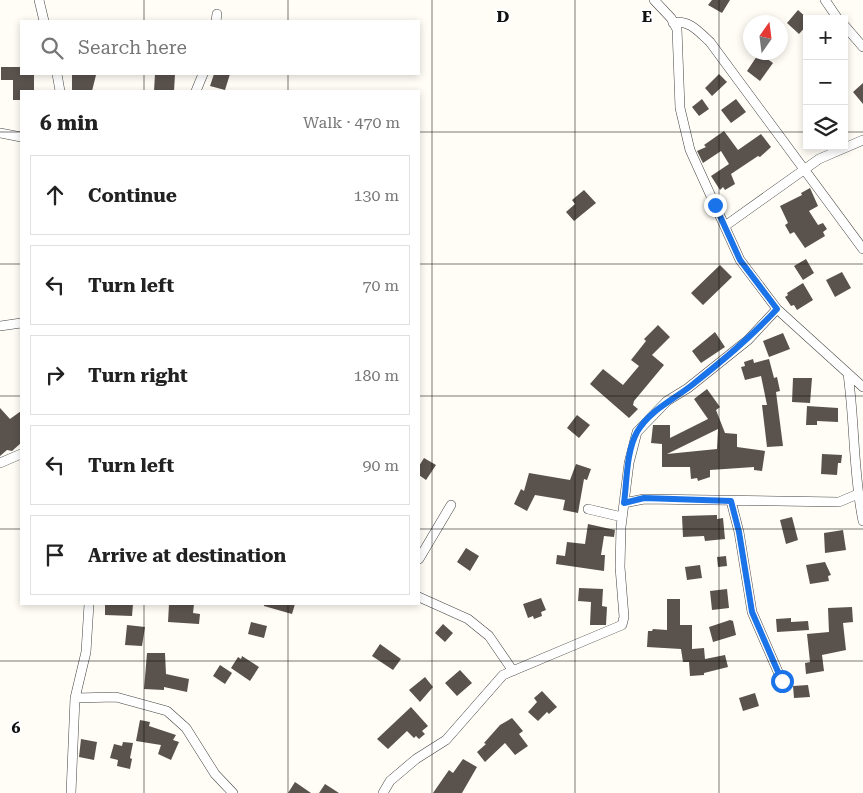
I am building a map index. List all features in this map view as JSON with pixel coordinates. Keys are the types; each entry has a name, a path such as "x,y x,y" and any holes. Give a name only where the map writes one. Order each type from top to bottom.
{"street":[{"path":"39,0 44,20"},
{"path":"654,0 677,29 680,54 680,108 690,150 740,260 777,309 863,387"},
{"path":"825,0 835,15"},
{"path":"673,23 681,20 690,24 710,42 863,249"},
{"path":"848,30 863,46"},
{"path":"57,75 60,90"},
{"path":"196,90 203,75"},
{"path":"0,133 20,137"},
{"path":"725,226 819,159 863,140"},
{"path":"383,793 390,781 416,759 446,740 490,688 503,676 622,626 624,617 620,567 622,517 629,463 637,432 654,412 667,401 688,388 748,340 777,309"},
{"path":"0,326 20,323"},
{"path":"848,374 853,404 858,494 863,521"},
{"path":"0,463 20,454"},
{"path":"624,503 644,498 839,502 858,494"},
{"path":"731,501 739,532 752,612 782,681"},
{"path":"420,557 451,505"},
{"path":"588,509 622,517"},
{"path":"420,597 468,619 489,636 513,671"},
{"path":"71,793 75,698 86,652 89,605"},
{"path":"75,698 116,697 167,711 186,728 216,774 233,793"}],"building":[{"path":"712,0 730,0 722,13 708,5"},
{"path":"798,10 804,15 803,30 799,34 788,22"},
{"path":"754,60 769,60 773,63 760,81 747,71"},
{"path":"1,67 20,67 20,75 34,75 34,90 20,90 20,100 13,100 13,80 1,80"},
{"path":"719,74 727,82 712,96 705,88"},
{"path":"72,75 96,75 92,90 72,90"},
{"path":"155,75 175,75 174,90 154,90"},
{"path":"214,75 230,75 225,90 210,86"},
{"path":"863,83 863,104 853,92"},
{"path":"702,99 709,109 699,116 692,107"},
{"path":"736,99 746,112 731,123 721,110"},
{"path":"724,131 738,150 761,134 771,147 760,157 758,156 731,174 735,184 725,190 723,187 720,190 711,176 729,164 721,151 703,163 697,151 706,147 704,145"},
{"path":"810,188 818,206 809,211 818,225 823,223 827,229 823,232 825,236 805,248 794,232 790,234 785,225 788,223 780,206 802,195 801,193"},
{"path":"584,190 596,203 574,221 566,212 575,204 572,200"},
{"path":"806,259 814,273 803,280 794,266"},
{"path":"720,265 732,277 703,305 691,293"},
{"path":"842,272 851,288 835,297 826,280"},
{"path":"803,283 813,300 797,310 794,305 791,306 785,297 788,295 787,293"},
{"path":"658,325 670,337 652,355 664,365 634,401 633,405 638,409 629,418 590,384 603,369 623,385 639,366 631,360 646,341 644,339"},
{"path":"715,332 725,347 701,363 692,351"},
{"path":"783,333 790,349 769,357 763,341"},
{"path":"753,359 754,363 769,359 774,378 777,377 780,391 776,392 783,446 767,447 762,405 767,405 761,376 745,380 741,367 745,366 744,362"},
{"path":"793,378 812,378 810,403 792,402"},
{"path":"707,389 720,407 716,410 725,433 737,434 737,447 765,451 762,471 754,470 754,467 710,470 710,477 698,481 697,478 691,479 690,467 662,467 662,444 651,443 653,425 670,425 670,438 708,419 694,399","holes":["718,429 717,449 667,454"]},
{"path":"807,406 838,408 838,422 817,421 817,425 806,425"},
{"path":"0,408 10,419 20,412 20,444 12,451 7,450 0,456"},
{"path":"577,415 590,425 579,438 567,428"},
{"path":"822,454 842,455 841,463 838,463 837,475 821,474"},
{"path":"424,458 436,465 426,480 420,476 420,464"},
{"path":"576,464 591,469 587,480 584,479 578,513 563,510 565,500 535,495 527,511 514,504 521,489 524,491 529,473 570,480"},
{"path":"717,515 717,519 723,518 725,539 705,541 704,536 683,537 682,516"},
{"path":"792,517 798,540 786,544 780,520"},
{"path":"588,524 615,530 614,537 604,536 601,555 605,555 604,571 556,564 557,555 565,556 567,542 585,544"},
{"path":"843,530 846,550 825,553 824,533"},
{"path":"466,548 479,556 470,571 457,562"},
{"path":"726,556 727,566 718,567 717,557"},
{"path":"825,562 831,575 828,576 829,581 810,584 806,565"},
{"path":"700,565 702,578 687,580 685,567"},
{"path":"579,588 603,589 602,606 607,607 606,625 590,625 591,602 578,601"},
{"path":"727,589 729,608 712,610 710,591"},
{"path":"541,598 546,610 541,612 542,616 534,619 533,616 528,618 523,604"},
{"path":"667,599 680,599 680,625 692,625 692,649 704,648 705,659 725,655 728,667 704,673 704,675 690,676 689,662 683,662 681,649 647,647 648,631 653,629 667,630"},
{"path":"105,605 133,605 132,616 105,615"},
{"path":"169,605 194,605 193,613 200,614 199,624 168,622"},
{"path":"264,605 295,605 292,614"},
{"path":"852,607 853,622 843,623 846,650 822,655 824,671 806,674 805,663 810,662 807,634 829,632 828,608"},
{"path":"791,618 791,622 808,621 809,630 777,632 776,619"},
{"path":"730,620 733,621 736,635 713,642 709,627"},
{"path":"251,622 267,626 264,638 248,634"},
{"path":"443,624 453,633 445,642 435,633"},
{"path":"127,625 145,627 142,646 125,645"},
{"path":"380,644 401,659 393,670 372,656"},
{"path":"147,653 165,653 166,674 189,679 187,692 164,687 164,690 144,689"},
{"path":"242,656 259,667 250,681 231,668 238,657 241,659"},
{"path":"220,665 232,673 225,684 213,676"},
{"path":"460,670 472,683 457,696 445,683"},
{"path":"425,677 433,687 420,702 409,690"},
{"path":"808,685 810,697 794,698 793,686"},
{"path":"542,691 557,707 549,714 547,712 538,721 528,712 537,702 534,698"},
{"path":"755,693 759,706 743,711 739,698"},
{"path":"411,707 428,726 422,731 425,734 419,739 416,736 414,738 407,731 388,749 377,739"},
{"path":"512,718 523,731 519,734 528,746 515,755 505,743 485,762 477,752 486,744 484,743 500,725"},
{"path":"140,720 150,722 149,726 176,735 173,740 179,742 171,760 158,754 161,745 136,741"},
{"path":"81,739 97,742 94,760 79,757"},
{"path":"123,742 133,743 130,769 117,766 118,760 110,758 114,744 122,746"},
{"path":"463,759 477,767 462,793 433,793 449,770 453,773"},
{"path":"295,782 311,793 288,793"},
{"path":"325,784 339,793 319,793"}],"route":[{"path":"715,205 740,260 777,309 748,340 688,388 667,401 654,412 637,432 629,463 624,503 644,498 731,501 739,532 747,591 752,612 782,681"}]}
